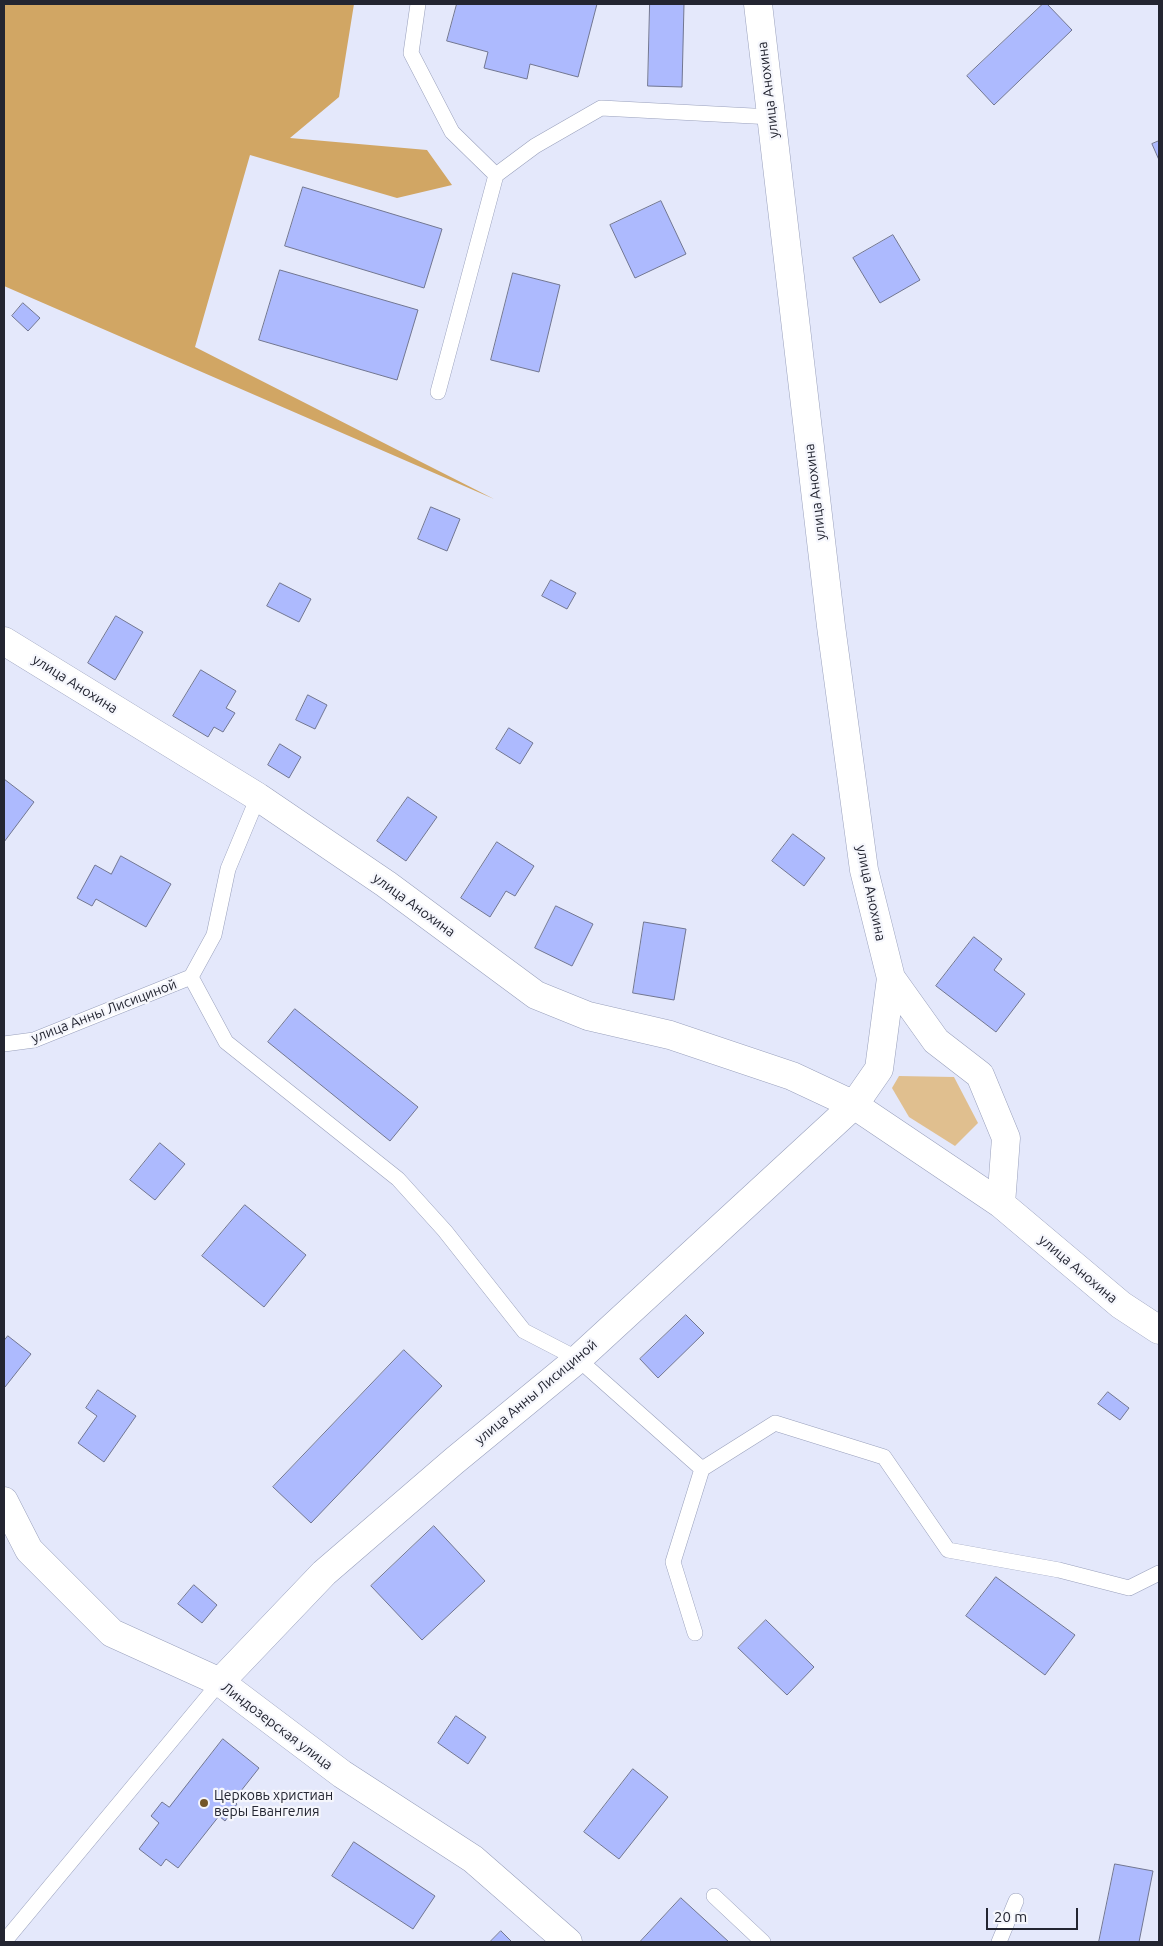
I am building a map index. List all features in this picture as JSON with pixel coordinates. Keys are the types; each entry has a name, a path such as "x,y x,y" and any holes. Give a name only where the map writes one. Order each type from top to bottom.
{"street":[{"name":"улица Анохина","path":"758,4 831,626 864,870 891,978 936,1041 980,1075 1006,1138 1001,1204"},
{"name":"улица Анохина","path":"4,641 258,797 386,884 536,995 588,1016 670,1035 792,1076 854,1104 1001,1204 1121,1305 1159,1330"},
{"name":"улица Анохина","path":"854,1104 879,1068 891,978"},
{"name":"улица Анны Лисициной","path":"220,1682 324,1573 454,1461 578,1359 854,1104"},
{"name":"Линдозерская улица","path":"4,1501 29,1550 112,1633 220,1682 342,1774 473,1859 568,1942"}],"lane":[{"path":"418,4 411,54 452,132 496,175"},
{"path":"438,392 496,175 535,146 601,108 772,118"},
{"name":"улица Анны Лисициной","path":"4,1044 34,1040 191,977 214,935 228,869 258,797"},
{"path":"191,977 226,1042 398,1179 445,1230 524,1331 578,1359 702,1469"},
{"path":"695,1633 673,1562 702,1469 775,1423 884,1457 948,1550 1059,1570 1129,1588 1159,1574"},
{"path":"4,1942 220,1682"},
{"path":"714,1896 764,1942"},
{"path":"999,1942 1016,1901"}],"shaded area":[{"path":"4,4 354,4 339,97 290,138 427,150 452,185 397,198 250,155 195,347 494,499 4,286"},
{"path":"899,1076 954,1077 978,1123 955,1146 909,1117 892,1088"}],"building":[{"path":"457,4 597,4 578,77 530,64 527,79 484,68 488,52 447,41"},
{"path":"650,4 684,4 682,87 648,86"},
{"path":"1043,4 1047,4 1072,30 994,105 967,76"},
{"path":"1159,141 1159,160 1152,144"},
{"path":"303,187 442,229 424,288 285,246"},
{"path":"661,201 686,254 635,278 610,225"},
{"path":"893,235 920,280 880,303 853,258"},
{"path":"280,270 418,310 397,380 259,340"},
{"path":"513,273 560,285 539,372 491,360"},
{"path":"23,303 40,318 28,331 12,316"},
{"path":"431,507 460,519 447,551 418,539"},
{"path":"551,580 576,593 567,609 542,596"},
{"path":"280,583 311,599 299,622 267,606"},
{"path":"116,616 143,632 115,680 88,663"},
{"path":"201,670 236,691 226,708 235,713 223,732 214,727 208,737 173,716"},
{"path":"308,695 327,705 315,729 296,720"},
{"path":"509,728 533,743 520,764 496,749"},
{"path":"280,744 301,757 289,778 268,765"},
{"path":"4,779 34,802 4,842"},
{"path":"408,797 437,817 406,861 377,841"},
{"path":"793,834 825,858 804,886 772,861"},
{"path":"497,842 534,866 515,896 506,891 490,917 461,898"},
{"path":"121,856 171,884 146,927 96,899 92,906 77,898 95,865 111,874"},
{"path":"556,906 593,924 572,966 535,948"},
{"path":"644,922 686,929 674,1000 633,993"},
{"path":"974,937 1002,959 994,970 1025,994 996,1032 936,986"},
{"path":"295,1009 418,1107 390,1141 268,1042"},
{"path":"160,1143 185,1164 155,1200 130,1180"},
{"path":"245,1205 306,1255 264,1307 202,1256"},
{"path":"686,1315 704,1333 658,1378 640,1359"},
{"path":"8,1336 31,1354 5,1387 4,1341"},
{"path":"404,1350 442,1386 311,1523 273,1487"},
{"path":"98,1390 136,1416 104,1462 78,1443 97,1416 86,1408"},
{"path":"1108,1392 1129,1408 1120,1420 1098,1404"},
{"path":"434,1526 485,1581 422,1640 371,1586"},
{"path":"996,1577 1075,1635 1045,1675 966,1616"},
{"path":"194,1585 217,1605 202,1623 178,1604"},
{"path":"766,1620 814,1667 787,1695 738,1648"},
{"path":"456,1716 486,1737 468,1764 438,1743"},
{"name":"Церковь христиан веры Евангелия","path":"223,1739 259,1768 233,1801 237,1804 225,1821 219,1816 178,1868 166,1859 161,1866 139,1849 159,1823 151,1816 162,1802 169,1807"},
{"path":"633,1769 668,1797 619,1859 584,1832"},
{"path":"354,1842 435,1896 413,1929 332,1876"},
{"path":"1115,1864 1153,1871 1139,1942 1099,1942"},
{"path":"681,1898 729,1942 640,1942"},
{"path":"501,1931 512,1942 490,1942"}],"place":[{"name":"Церковь христиан веры Евангелия","path":"204,1803"}]}
